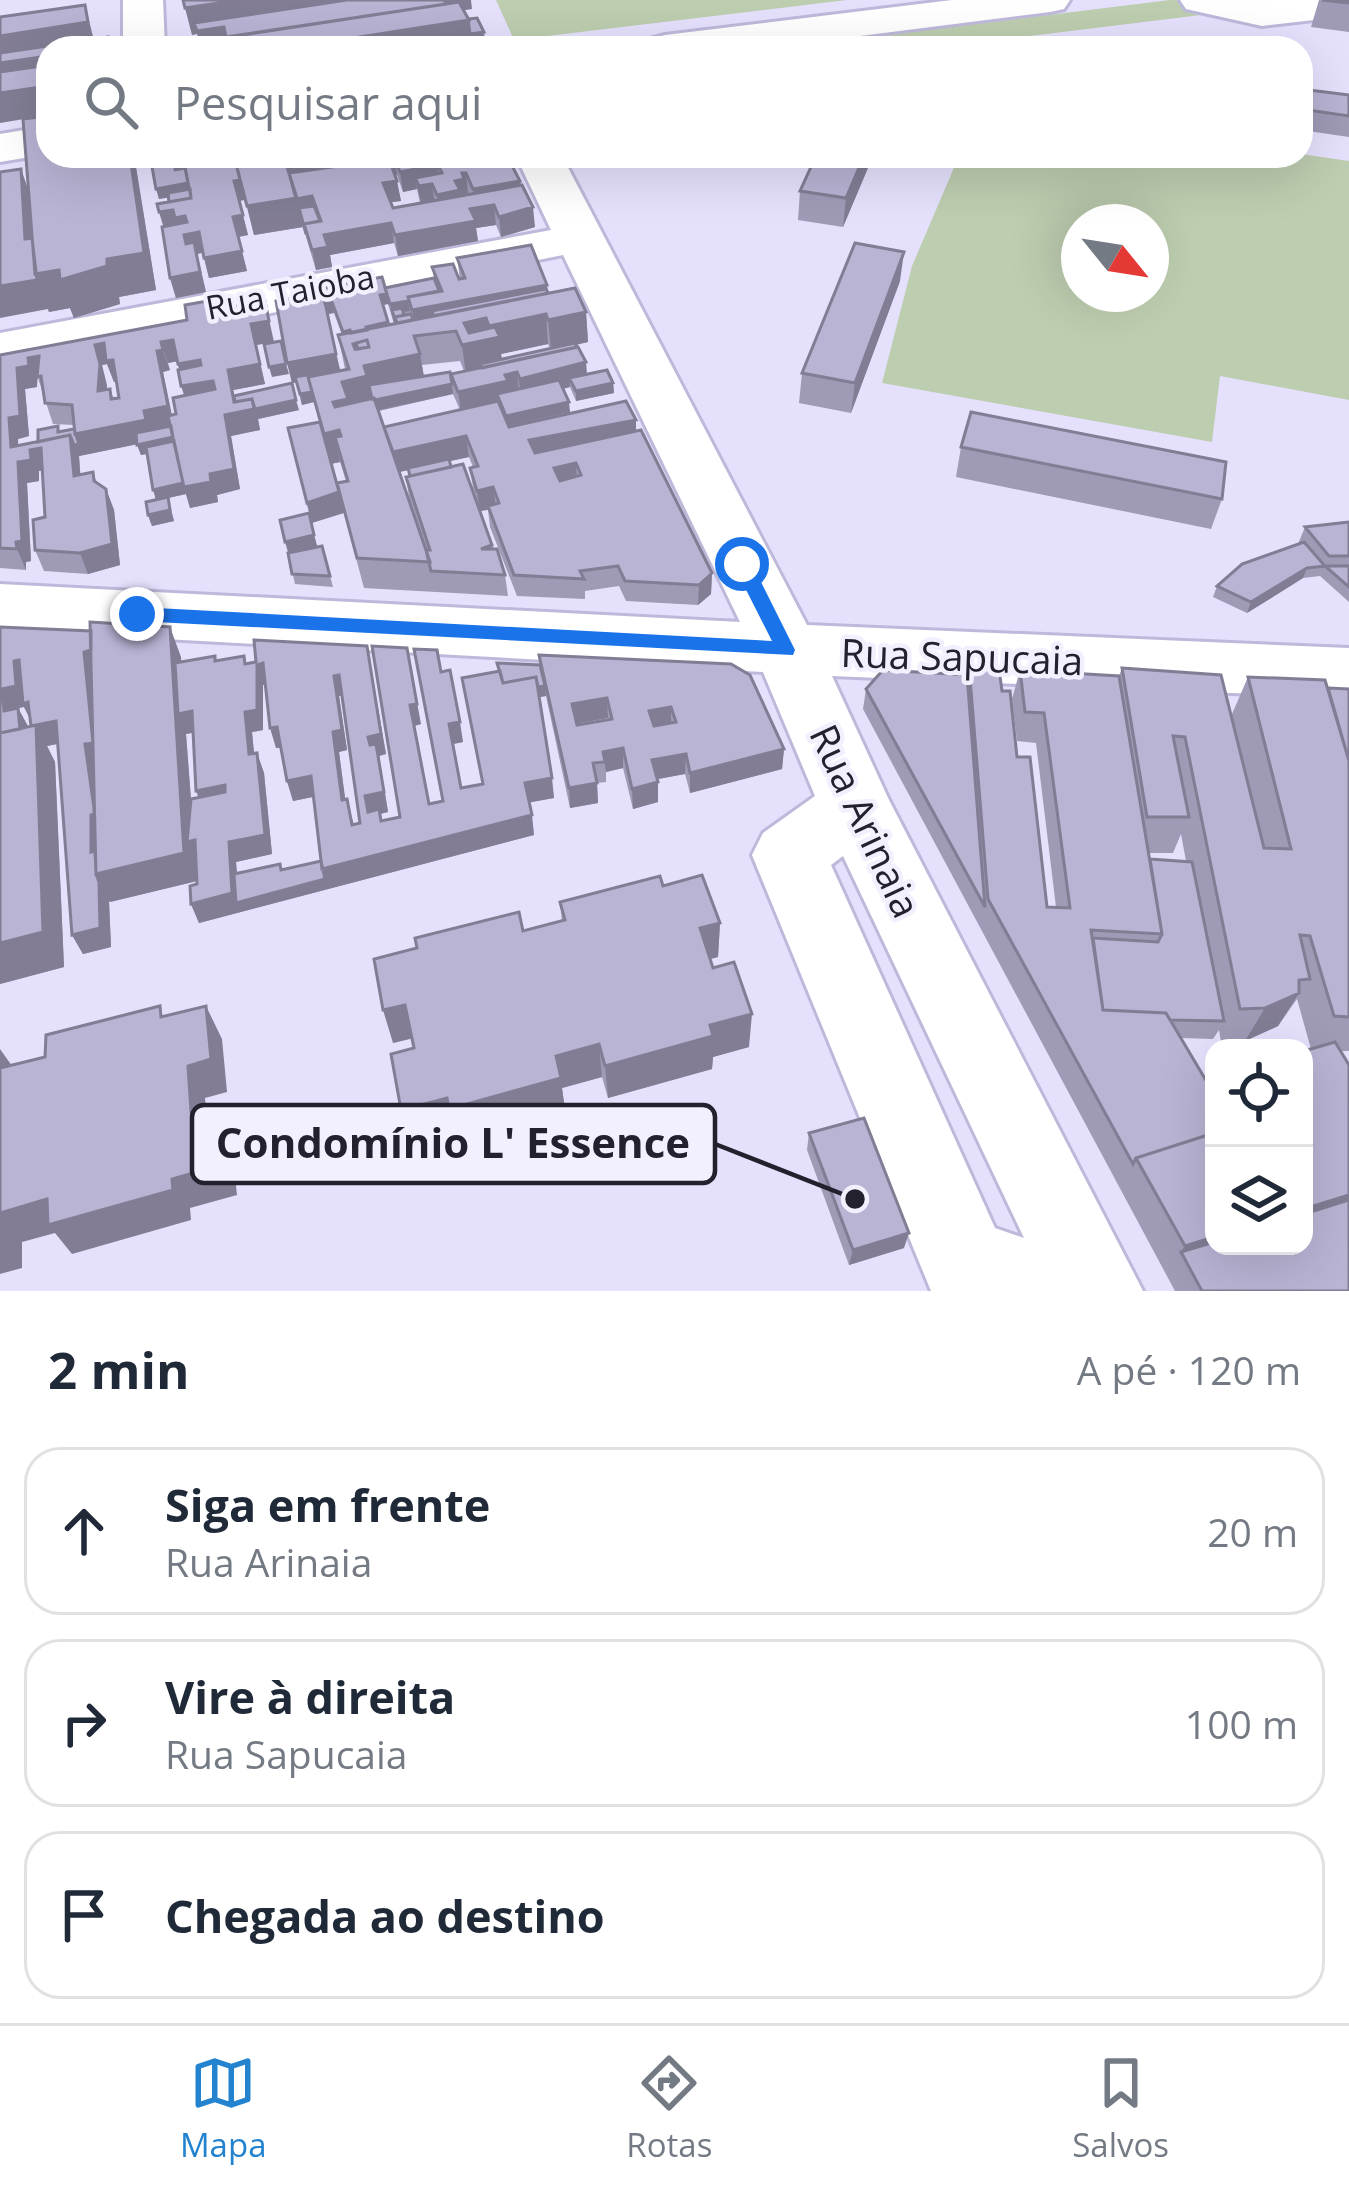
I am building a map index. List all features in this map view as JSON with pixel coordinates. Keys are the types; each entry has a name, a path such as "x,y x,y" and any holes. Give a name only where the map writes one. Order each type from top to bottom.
{"street":[{"path":"142,0 143,36"},
{"path":"761,36 1050,0"},
{"path":"1200,0 1262,14 1349,4"},
{"path":"0,148 36,142"},
{"name":"Rua Arinaia","path":"544,168 786,650 855,806 1097,1291"},
{"name":"Rua Taioba","path":"0,350 581,238"},
{"name":"Rua Sapucaia","path":"0,607 786,650 1349,673"},
{"path":"855,806 789,855 964,1262 1045,1291"}],"green space":[{"path":"496,0 847,0 547,36 512,36"},
{"path":"1170,0 1323,0 1030,36 880,36"},
{"path":"1313,156 1349,161 1349,400 1220,376 1212,442 882,383 912,266 954,168 1313,168"}],"building":[{"path":"183,0 239,0 185,8"},
{"path":"347,0 444,0 446,4 233,36 226,36 224,27 197,31 194,23"},
{"path":"459,2 469,20 366,36 236,36"},
{"path":"85,5 88,22 0,36 0,17"},
{"path":"477,18 484,32 470,34 468,19"},
{"path":"36,48 36,58 0,63 0,53"},
{"path":"36,67 36,88 0,93 0,72"},
{"path":"1313,90 1349,95 1349,116 1313,111"},
{"path":"36,117 36,168 132,168 144,253 107,259 107,266 60,280 59,270 35,274 23,119"},
{"path":"152,168 185,168 188,183 156,189"},
{"path":"185,168 237,168 240,180 234,181 243,215 233,217 242,251 204,258 199,232 184,235 186,244 194,242 200,272 170,278 162,227 187,222 185,216 175,218 173,210 159,212 157,204 191,198"},
{"path":"237,168 287,168 297,198 247,206"},
{"path":"392,168 397,181 383,183 393,208 522,185 533,207 499,217 494,205 470,209 476,221 395,235 391,223 324,235 328,247 312,250 304,224 321,221 312,196 296,199 289,173"},
{"path":"440,168 513,168 520,181 473,189 462,173 464,179 455,181 460,190 437,195 432,184 419,186 415,178 442,173"},
{"path":"811,168 859,168 846,198 800,191"},
{"path":"21,169 25,239 32,238 37,280 0,286 0,172"},
{"path":"190,189 191,198 169,202 168,193"},
{"path":"314,206 320,221 304,224 306,234 299,208"},
{"path":"855,243 904,252 855,383 802,373"},
{"path":"531,245 547,285 412,310 408,297 442,291 432,267 453,264 459,279 465,278 457,258"},
{"path":"382,277 387,294 380,295 388,322 343,332 332,302 325,304 321,289"},
{"path":"434,278 439,291 390,304 385,288"},
{"path":"575,288 586,312 548,320 546,314 489,326 486,318 464,323 469,333 495,327 500,337 462,345 456,331 414,336 420,354 364,366 367,376 342,382 348,399 333,402 335,407 374,398 430,562 357,558 337,483 348,481 335,437 341,436 339,430 324,434 308,377 349,369 338,335"},
{"path":"546,289 548,293 434,316 432,311"},
{"path":"323,293 336,354 287,363 276,301"},
{"path":"213,300 215,310 265,301 269,321 251,324 260,364 228,370 234,402 252,399 254,409 225,415 234,469 210,474 211,482 184,487 168,416 176,414 173,398 215,389 213,381 181,386 178,370 201,365 200,360 178,364 173,340 161,342 163,350 157,351 168,406 144,411 146,420 75,434 72,405 45,403 41,376 37,377 39,356 28,358 29,366 17,368 20,416 9,418 11,447 70,435 74,476 93,472 94,481 106,489 112,544 80,553 35,550 33,520 45,517 41,448 30,450 31,460 18,462 22,541 16,542 17,549 0,548 0,355 187,320 185,305","holes":["104,343 106,361 113,360 119,398 111,399 110,389 98,391 100,364 95,345"]},
{"path":"411,314 413,320 397,323 395,317"},
{"path":"281,341 286,364 269,367 264,344"},
{"path":"575,343 577,347 482,368 480,364"},
{"path":"578,347 586,362 520,379 517,372 505,375 508,381 458,392 451,374"},
{"path":"607,370 613,383 576,391 569,378"},
{"path":"450,372 452,384 372,399 369,385"},
{"path":"312,374 308,377 312,392 300,394 295,377"},
{"path":"559,380 569,402 506,416 497,394"},
{"path":"292,383 296,400 255,409 252,399 235,402 234,396"},
{"path":"498,401 509,427 626,401 636,420 529,440 535,453 641,430 712,573 699,585 625,581 618,566 580,571 584,579 514,575 488,506 499,503 493,487 477,491 470,468 478,466 466,436 393,452 384,427","holes":["576,463 581,475 560,481 554,468"]},
{"path":"971,412 1226,462 1222,499 961,447"},
{"path":"320,422 339,492 307,503 288,428"},
{"path":"58,426 58,432 74,429 79,444 74,445 70,435 38,442 38,430"},
{"path":"171,426 173,437 137,445 136,433"},
{"path":"174,441 183,483 153,490 146,447"},
{"path":"449,459 451,467 410,476 408,468"},
{"path":"463,464 492,545 481,549 497,549 505,575 431,571 426,550 430,550 406,477"},
{"path":"168,497 170,510 148,515 146,502"},
{"path":"309,513 314,535 285,542 280,520"},
{"path":"1349,522 1349,556 1329,556 1305,527"},
{"path":"1304,542 1325,566 1307,568 1251,602 1217,586 1242,564"},
{"path":"322,546 330,576 292,574 288,553"},
{"path":"1325,566 1349,566 1349,587"},
{"path":"90,622 170,627 184,853 96,874"},
{"path":"0,627 91,631 91,650 84,652 93,743 85,744 94,808 91,852 95,851 99,882 100,928 72,935 56,721 31,726 28,702 23,704 19,660 14,661 16,686 2,689 4,711 18,708 20,729 0,733"},
{"path":"254,640 367,646 381,734 368,737 370,745 376,744 384,792 365,796 368,812 379,809 381,821 400,817 372,646 407,648 417,704 410,705 429,804 443,801 414,649 437,650 441,672 450,670 460,722 449,724 461,788 483,784 462,678 500,671 503,683 536,677 552,778 525,783 532,815 322,869 311,776 287,781 277,727 270,728 263,663 257,665 257,710 245,712 249,754 257,753 265,835 229,842 232,893 191,904 190,886 197,884 195,840 187,842 191,799 225,792 225,785 196,791 192,711 178,714 175,663 215,656 215,661 244,656 245,664 256,662","holes":["339,675 360,823 352,825 347,799 342,800 333,732 342,730 334,676"]},
{"path":"539,655 731,664 750,675 784,749 690,773 686,754 652,760 658,782 632,789 623,748 603,752 605,762 593,763 597,783 569,788","holes":["607,698 612,719 577,725 572,704","671,707 676,722 654,726 649,711"]},
{"path":"497,663 540,665 545,686 538,687 536,677 503,683"},
{"path":"969,666 999,669 1002,691 1010,691 1017,757 1030,757 1047,907 1070,908 1044,713 1025,712 1020,670 1119,676 1162,934 1091,930 1103,1010 1166,1013 1205,1079 1205,1136 1136,1158 1133,1164 988,899"},
{"path":"1122,668 1221,675 1264,848 1291,849 1248,677 1325,680 1349,761 1349,1017 1334,1016 1310,936 1300,935 1310,979 1299,980 1299,993 1265,1008 1240,1009 1185,737 1173,736 1189,817 1147,817"},
{"path":"883,670 967,675 985,907 866,689"},
{"path":"1328,688 1349,689 1349,761"},
{"path":"36,725 43,932 0,943 0,733"},
{"path":"1150,859 1192,862 1224,1021 1170,1020 1166,1013 1103,1010 1093,938 1158,942 1162,934"},
{"path":"321,861 325,879 236,903 234,874"},
{"path":"702,875 720,923 700,928 713,968 734,962 752,1014 710,1025 713,1036 605,1066 599,1044 556,1056 561,1078 449,1109 447,1098 401,1110 391,1054 414,1048 405,1005 383,1010 374,959 417,948 415,938 519,912 523,931 565,920 560,902 660,876 663,886"},
{"path":"160,1006 161,1017 206,1006 211,1059 188,1066 191,1111 215,1105 221,1165 172,1179 173,1190 48,1225 47,1199 0,1213 0,1068 45,1057 46,1035"},
{"path":"1335,1042 1349,1065 1349,1195 1313,1206 1313,1147 1313,1048"},
{"path":"864,1118 909,1233 853,1250 809,1133"},
{"path":"1205,1136 1205,1240 1185,1246 1136,1158"},
{"path":"1349,1200 1349,1291 1202,1291 1181,1252 1205,1245 1205,1255 1313,1255 1313,1211"}],"place":[{"name":"Condomínio L' Essence","path":"855,1199"}],"route":[{"path":"137,614 786,650 742,564"}]}
